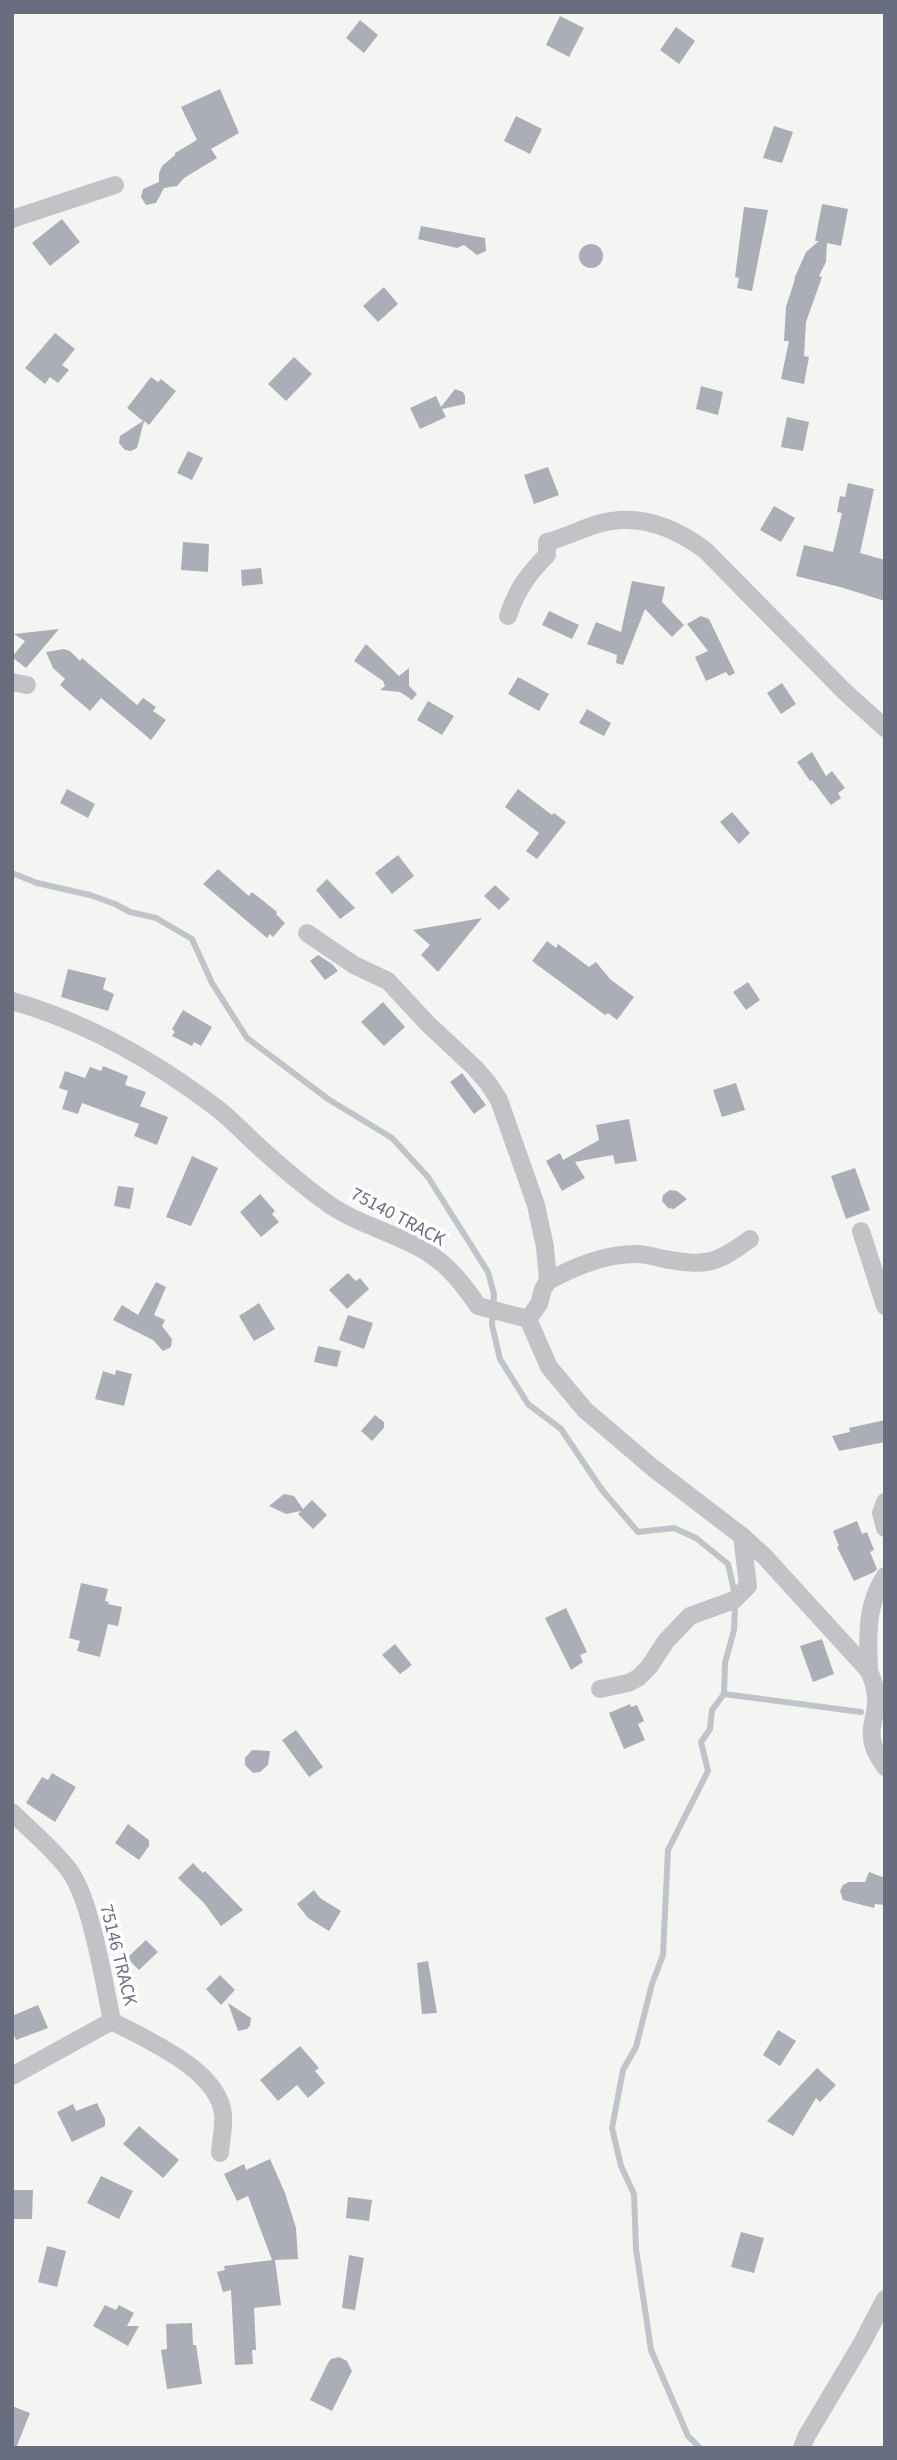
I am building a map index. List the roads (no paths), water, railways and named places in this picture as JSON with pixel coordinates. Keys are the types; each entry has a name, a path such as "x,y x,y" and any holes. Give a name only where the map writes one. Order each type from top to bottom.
{"street":[{"path":"12,219 116,184"},
{"path":"508,616 515,594 529,573 547,555 547,542 568,537 598,524 627,519 653,523 683,533 705,550 885,729"},
{"path":"307,933 354,965 388,981 488,1083 499,1100 536,1205 545,1247 548,1281"},
{"name":"75140 TRACK","path":"12,1000 53,1013 139,1054 216,1107 262,1150 324,1201 355,1220 428,1253 464,1285 478,1306 528,1319"},
{"path":"861,1231 885,1307"},
{"path":"750,1239 726,1257 705,1264 639,1254 611,1256 571,1269 548,1281 540,1304 528,1319 549,1367 585,1410 653,1468 742,1536 791,1584 869,1671 875,1685 877,1702 871,1723 871,1735 874,1748 885,1767"},
{"path":"885,1502 881,1513 885,1528"},
{"path":"600,1689 628,1684 638,1678 690,1616 734,1600 748,1586 742,1536"},
{"path":"869,1671 867,1624 880,1583 885,1576"},
{"name":"75146 TRACK","path":"12,1812 70,1871 77,1884 90,1925 112,2021 12,2076"},
{"path":"112,2021 174,2055 213,2089 223,2113 220,2153"},
{"path":"802,2448 885,2299"}],"waterway":[{"path":"12,873 37,883 90,895 130,912 156,918 192,939 212,983 247,1038 328,1099 392,1138 428,1177 488,1272 494,1294 492,1325 500,1359 528,1404 561,1429 602,1490 638,1532 674,1528 696,1538 728,1564 734,1590"},
{"path":"700,2448 688,2436 651,2350 636,2249 634,2194 621,2166 612,2128 623,2070 636,2047 652,1984 663,1955 668,1850 708,1771 701,1742 710,1729 712,1710 724,1694 725,1663 734,1630 735,1607"},
{"path":"724,1694 861,1712"}]}
